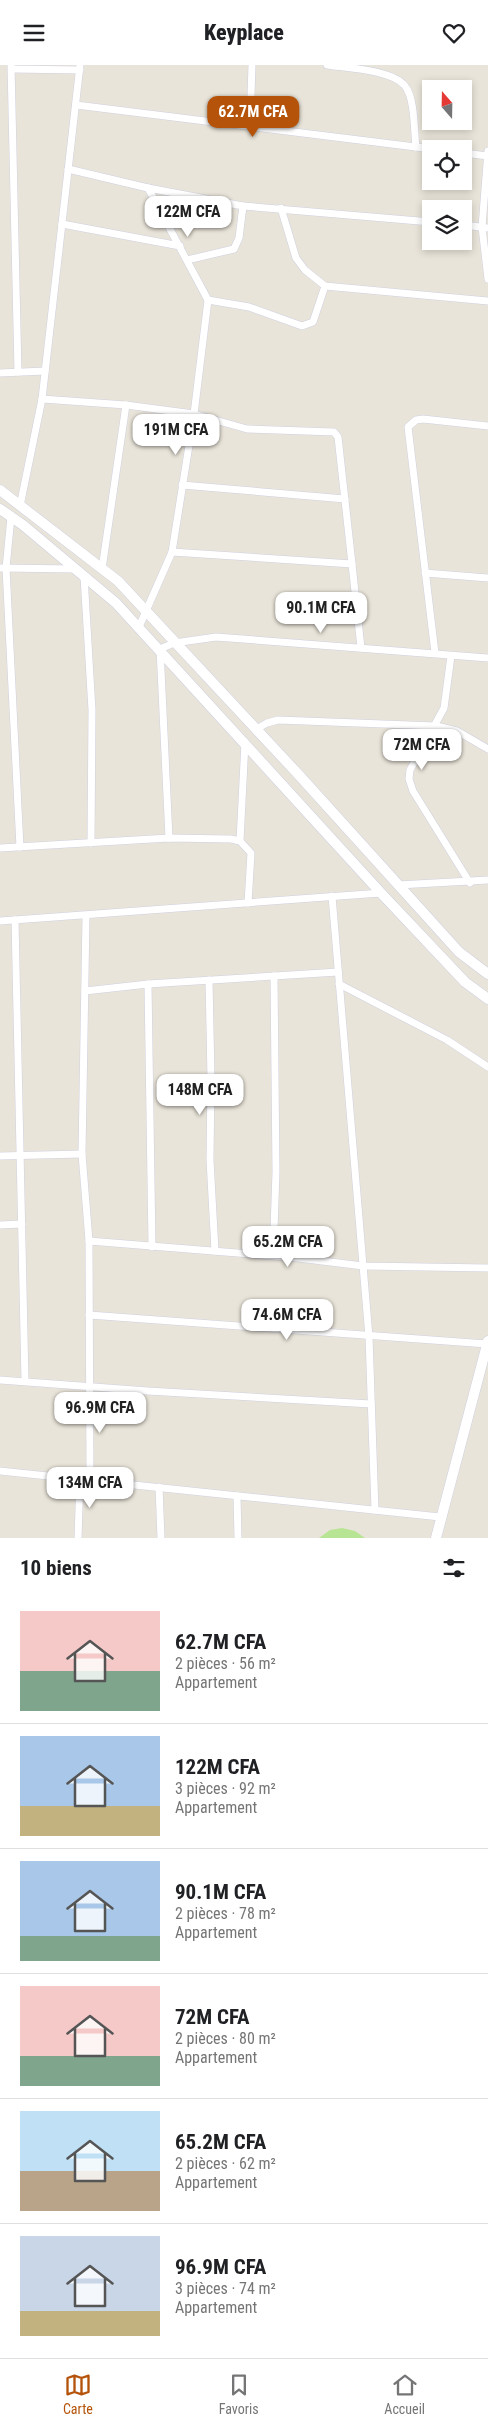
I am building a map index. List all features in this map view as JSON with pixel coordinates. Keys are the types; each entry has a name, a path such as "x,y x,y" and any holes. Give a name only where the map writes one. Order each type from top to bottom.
{"main road":[{"path":"0,491 118,581 459,952 488,974"},
{"path":"0,509 116,603 245,741 381,893 465,982 488,999"},
{"path":"436,1538 440,1517 485,1365 488,1343"}],"street":[{"path":"250,127 252,65"},
{"path":"327,65 392,76 405,86 412,105 416,147"},
{"path":"18,372 11,67 80,67 42,399 20,506"},
{"path":"76,105 422,148"},
{"path":"488,151 485,227 488,279"},
{"path":"472,154 488,155"},
{"path":"68,169 148,188 243,206 422,221"},
{"path":"139,627 147,613 172,552 194,414 208,300 148,188"},
{"path":"188,260 234,249 239,238 243,206"},
{"path":"281,208 296,258 305,269 325,285 488,301"},
{"path":"62,224 180,246"},
{"path":"472,226 485,227"},
{"path":"208,300 249,307 302,326 312,322 318,313 325,285"},
{"path":"0,373 45,371"},
{"path":"42,399 126,405 194,414 247,429 334,432 338,437 361,648"},
{"path":"102,569 126,405"},
{"path":"435,653 408,427 411,423 423,419 488,426"},
{"path":"182,485 345,499"},
{"path":"11,517 3,568 20,847"},
{"path":"172,552 352,564"},
{"path":"3,568 76,569"},
{"path":"425,573 488,578"},
{"path":"84,576 92,710 91,843"},
{"path":"169,838 160,649 174,643 216,637 488,658"},
{"path":"451,656 444,708 436,726 410,770 409,779 413,791 470,883"},
{"path":"256,730 266,723 278,720 436,726 457,731 488,749"},
{"path":"240,841 245,741"},
{"path":"0,848 169,838 205,837 240,841 251,853 248,903"},
{"path":"398,885 470,883 488,880"},
{"path":"0,921 381,893"},
{"path":"332,896 369,1337 375,1510"},
{"path":"86,916 82,1154 89,1241 90,1480"},
{"path":"15,920 25,1381"},
{"path":"85,991 148,984 338,972"},
{"path":"274,976 276,1172 274,1229 278,1256"},
{"path":"209,981 210,1160 215,1251"},
{"path":"148,984 152,1247"},
{"path":"339,984 447,1040 488,1067"},
{"path":"0,1156 82,1154"},
{"path":"0,1225 22,1224"},
{"path":"89,1241 278,1256 363,1265 488,1268"},
{"path":"89,1315 369,1337 488,1343"},
{"path":"0,1380 372,1404"},
{"path":"0,1471 440,1517"},
{"path":"78,1538 80,1479"},
{"path":"159,1487 160,1538"},
{"path":"237,1496 238,1538"}],"green space":[{"path":"342,1528 355,1531 365,1538 319,1538 330,1530"}]}
